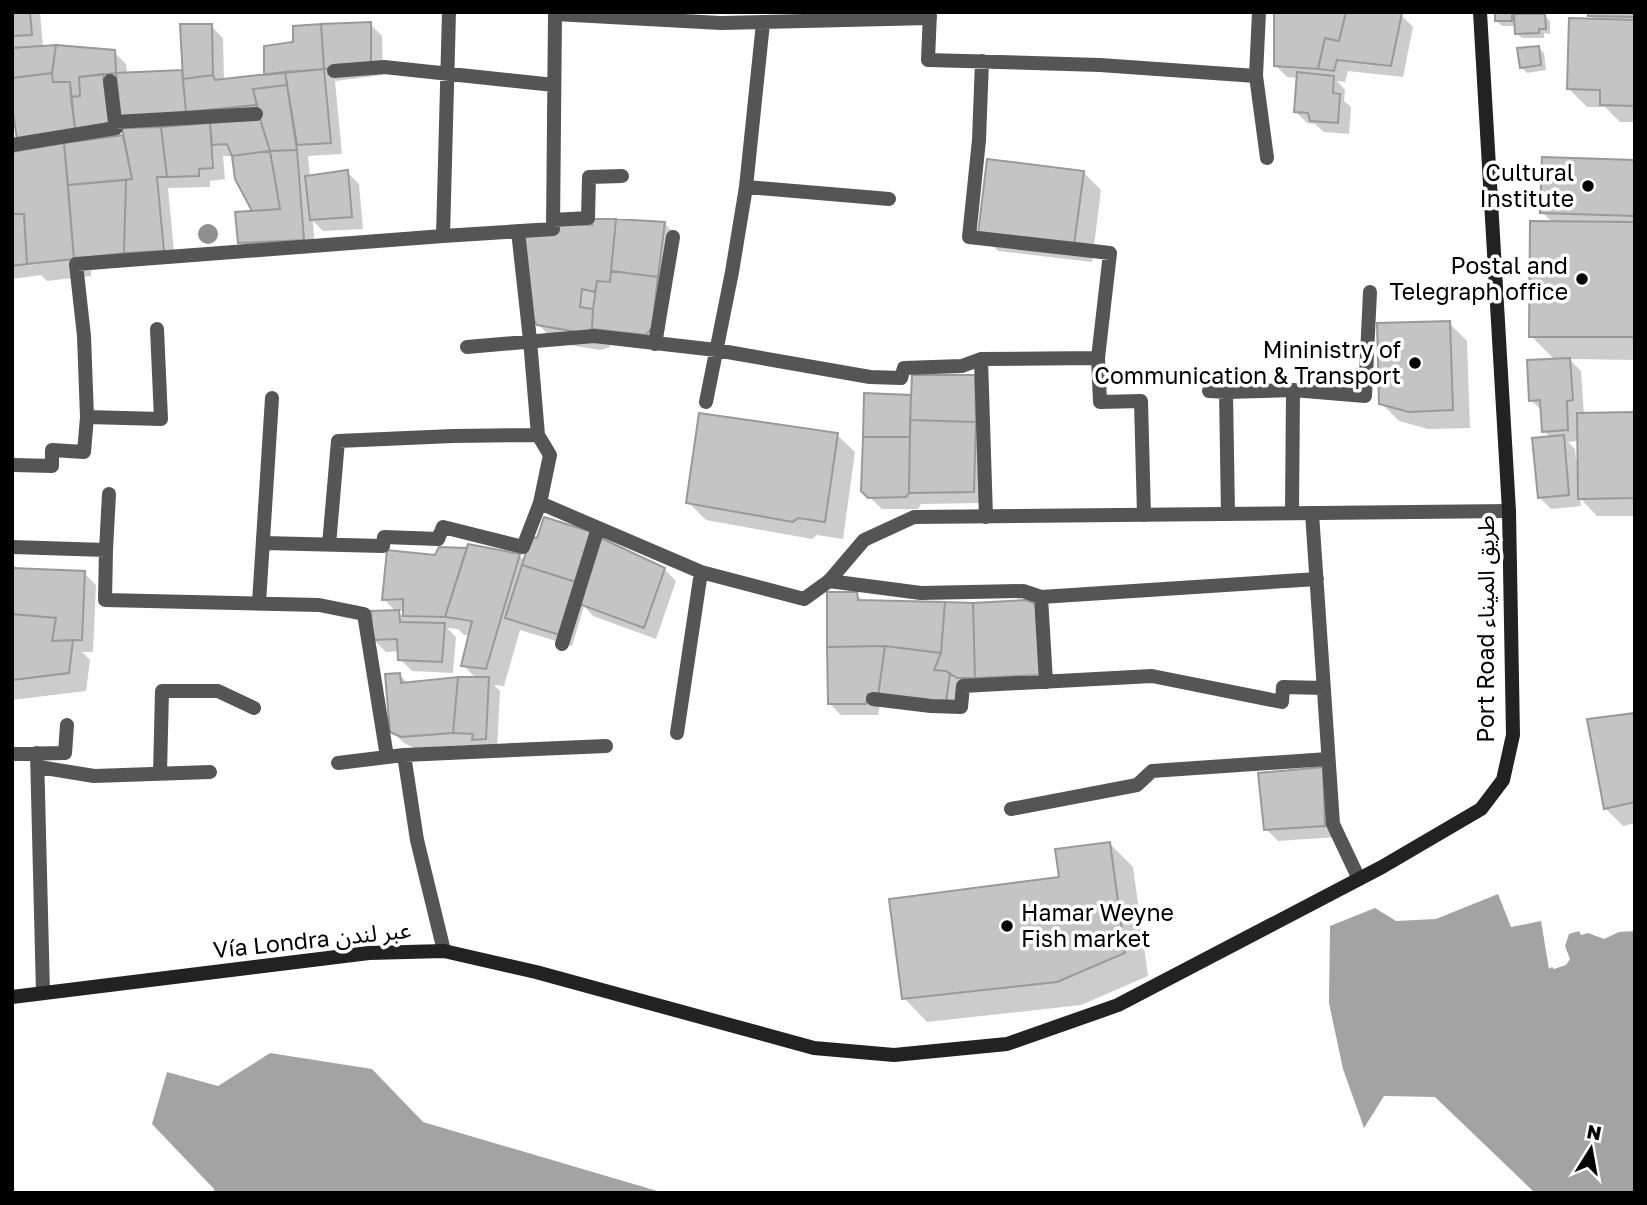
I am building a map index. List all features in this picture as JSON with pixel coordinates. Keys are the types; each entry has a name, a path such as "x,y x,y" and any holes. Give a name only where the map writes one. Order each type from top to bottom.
{"main road":[{"name":"Port Road طريق الميناء","path":"814,1048 894,1055 1007,1044 1118,1005 1359,880 1481,809 1503,780 1513,735 1508,511 1480,12"},
{"name":"Vía Londra عبر لندن","path":"12,997 369,953 444,951 536,972 814,1048"}],"street":[{"path":"443,236 449,12"},
{"path":"1259,12 1256,76 1267,158"},
{"path":"14,466 52,466 52,450 84,453 87,417 84,336 76,264 553,229 555,14 721,18 763,23 930,15 928,60 1100,65 1256,76"},
{"path":"706,402 746,187 763,23"},
{"path":"982,61 979,140 969,237 1110,253 1098,358 1100,401 1141,401 1144,515"},
{"path":"334,71 384,67 554,85"},
{"path":"12,145 116,128 110,81"},
{"path":"115,122 256,114"},
{"path":"553,220 588,218 589,177 622,176"},
{"path":"746,187 889,199"},
{"path":"264,543 383,545 384,537 438,539 443,527 523,547 540,503 550,455 538,435 517,231"},
{"path":"655,344 673,237"},
{"path":"1209,391 1293,390 1365,396 1370,292"},
{"path":"87,417 161,419 157,329"},
{"path":"467,346 594,337 716,350 870,377 901,378 904,368 962,366 981,359 1098,358"},
{"path":"981,359 986,517"},
{"path":"1292,513 1293,390"},
{"path":"1226,392 1228,514"},
{"path":"259,603 272,398"},
{"path":"329,545 338,441 538,435"},
{"path":"109,494 105,600 319,605 364,614 387,757"},
{"path":"540,503 701,572 804,599 829,581 864,540 914,517 1508,511"},
{"path":"1312,513 1333,824 1359,880"},
{"path":"562,644 598,528"},
{"path":"12,547 106,550"},
{"path":"677,733 701,572"},
{"path":"829,581 920,593 1023,590 1041,597 1317,579"},
{"path":"1041,597 1046,682"},
{"path":"873,699 961,707 963,686 1152,677 1282,702 1283,687 1324,688"},
{"path":"160,774 162,691 218,691 254,708"},
{"path":"38,760 65,753 67,725"},
{"path":"338,763 404,755 606,746"},
{"path":"12,754 94,776 210,772"},
{"path":"404,755 417,840 444,951"},
{"path":"1011,809 1137,785 1152,771 1328,759"},
{"path":"38,760 43,993"}],"shaded area":[{"path":"1498,894 1511,927 1541,921 1549,969 1566,965 1570,959 1565,946 1569,934 1579,931 1581,935 1588,933 1604,939 1619,932 1635,931 1635,1193 1535,1193 1435,1097 1384,1096 1364,1128 1343,1069 1329,1003 1330,926 1375,908 1396,921 1436,919"},
{"path":"270,1053 372,1069 423,1122 664,1193 214,1193 214,1189 152,1124 167,1072 218,1086"}],"building":[{"path":"12,12 30,12 32,35 12,36"},
{"path":"1274,12 1346,12 1339,41 1325,38 1318,69 1274,66"},
{"path":"1346,12 1402,13 1391,66 1337,60 1334,71 1318,69 1325,38 1339,41"},
{"path":"1495,12 1512,13 1512,21 1495,21"},
{"path":"1588,12 1635,12 1635,17 1588,16"},
{"path":"1514,14 1545,14 1546,29 1539,29 1539,33 1515,34"},
{"path":"1569,18 1635,20 1635,106 1600,105 1600,90 1567,89"},
{"path":"371,22 371,63 324,69 321,24"},
{"path":"180,24 212,24 213,75 183,79"},
{"path":"321,24 324,69 264,75 264,46 293,42 293,26"},
{"path":"56,45 115,50 116,73 79,77 80,96 71,97 70,82 53,82"},
{"path":"56,45 52,73 12,78 12,48"},
{"path":"1539,46 1541,65 1520,68 1517,48"},
{"path":"324,69 331,143 297,145 285,72"},
{"path":"182,70 186,112 121,118 116,73"},
{"path":"285,72 287,85 253,89 257,105 186,112 183,79 213,75 215,80"},
{"path":"1297,72 1334,76 1333,93 1340,94 1338,123 1310,121 1308,113 1294,112"},
{"path":"52,73 53,82 70,82 75,129 17,140 12,106 12,78"},
{"path":"103,74 109,123 75,129 71,97 80,96 79,77"},
{"path":"287,85 297,150 270,151 253,89"},
{"path":"260,119 270,151 232,156 227,144 212,145 210,123"},
{"path":"210,123 213,168 199,169 199,176 167,177 161,127"},
{"path":"161,127 167,177 157,177 164,251 124,253 126,180 132,179 122,128"},
{"path":"123,135 132,179 68,185 64,143"},
{"path":"64,143 74,259 27,264 24,214 12,214 12,152"},
{"path":"297,150 304,240 238,243 235,212 280,209 270,151"},
{"path":"270,151 280,209 252,211 235,179 232,156"},
{"name":"Cultural Institute","path":"1542,157 1635,160 1635,216 1540,213"},
{"path":"987,159 1084,171 1074,245 978,234"},
{"path":"348,170 352,217 310,220 305,176"},
{"path":"126,180 124,253 74,259 68,185"},
{"path":"12,214 24,214 27,264 12,266"},
{"path":"594,219 616,219 610,282 597,281 595,292 582,289 580,307 593,309 592,329 583,333 537,325 532,318 524,237 557,223 592,225"},
{"path":"616,219 665,222 658,277 611,271"},
{"name":"Postal and Telegraph office","path":"1530,221 1635,222 1635,337 1529,337"},
{"path":"611,271 658,277 652,328 646,335 592,329 597,281 610,282"},
{"name":"Mininistry of Communication & Transport","path":"1450,321 1453,410 1409,412 1379,404 1377,323"},
{"path":"1570,358 1573,400 1567,401 1568,430 1542,432 1540,400 1529,401 1527,360"},
{"path":"912,375 975,375 976,422 910,420"},
{"path":"864,393 911,395 910,437 863,437"},
{"path":"1635,412 1635,498 1578,499 1577,413"},
{"path":"699,413 838,433 825,522 798,518 793,522 686,503"},
{"path":"910,420 976,422 974,492 909,493"},
{"path":"1564,435 1569,495 1538,498 1532,438"},
{"path":"863,437 910,437 909,493 906,497 868,498 861,491"},
{"path":"544,517 592,532 576,582 522,565 531,537 537,538"},
{"path":"601,538 665,568 644,628 579,604"},
{"path":"468,544 520,554 486,669 461,666 472,621 445,617"},
{"path":"439,547 467,548 445,617 403,616 403,599 382,600 387,550 435,555"},
{"path":"522,565 576,582 560,635 505,618"},
{"path":"12,568 85,571 82,640 52,641 56,618 12,614"},
{"path":"827,592 857,592 858,600 945,602 941,653 885,646 827,647"},
{"path":"1026,600 1036,604 1040,675 975,678 973,603"},
{"path":"945,602 973,603 975,678 957,678 946,671 934,670 941,653"},
{"path":"399,610 400,622 445,623 442,662 398,660 397,639 373,640 371,611"},
{"path":"12,614 56,618 52,641 73,640 69,673 12,680"},
{"path":"885,646 878,696 868,694 866,704 828,704 827,647"},
{"path":"885,646 941,653 934,670 950,674 946,702 878,696"},
{"path":"400,673 401,683 458,677 453,733 401,737 390,732 385,674"},
{"path":"458,677 489,677 486,739 472,740 473,734 453,733"},
{"path":"1635,713 1635,802 1604,809 1587,719"},
{"path":"1323,767 1325,826 1264,830 1258,773"},
{"name":"Hamar Weyne Fish market","path":"1110,842 1125,953 1057,982 902,999 889,899 1059,877 1055,849"}],"place":[{"name":"Cultural Institute","path":"1588,186"},
{"name":"Postal and Telegraph office","path":"1582,279"},
{"name":"Mininistry of Communication & Transport","path":"1415,363"},
{"name":"Hamar Weyne Fish market","path":"1007,926"}]}
